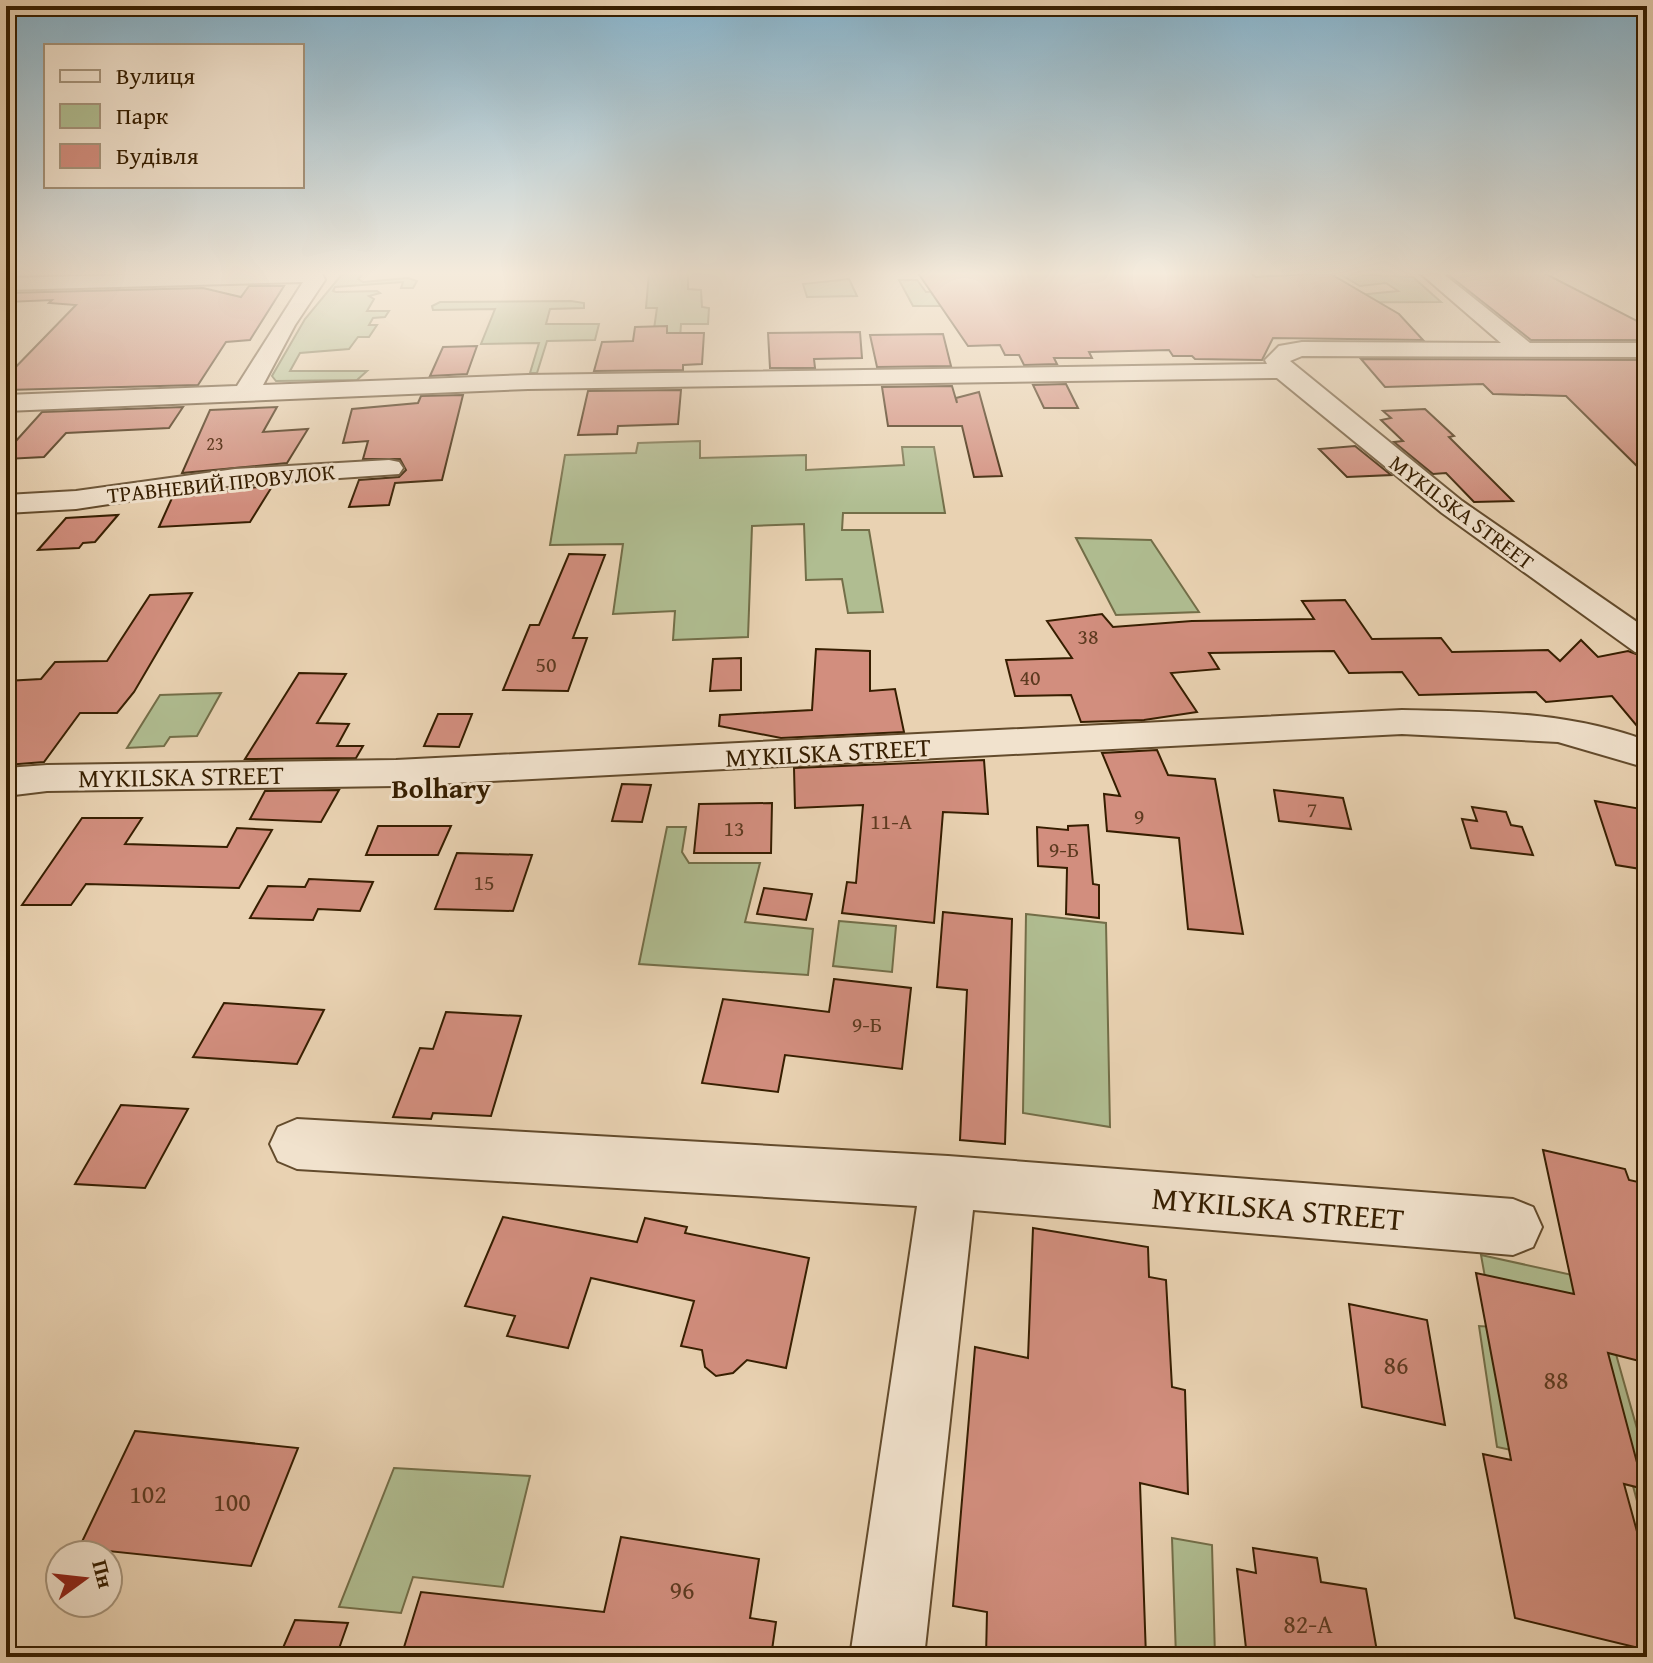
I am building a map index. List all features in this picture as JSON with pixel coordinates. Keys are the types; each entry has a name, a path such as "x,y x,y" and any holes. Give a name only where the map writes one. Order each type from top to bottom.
{"street":[{"path":"246,393 270,351"},
{"path":"6,403 528,382 1283,371 1277,360 1279,354 1295,351"},
{"name":"MYKILSKA STREET","path":"1283,371 1452,507 1647,645"},
{"name":"ТРАВНЕВИЙ ПРОВУЛОК","path":"6,504 76,500 220,479 389,468"},
{"name":"MYKILSKA STREET","path":"6,782 47,778 409,773 1402,722 1503,725 1573,733 1647,755"},
{"name":"MYKILSKA STREET","path":"297,1144 948,1182 1513,1227"},
{"path":"887,1657 948,1182"}],"green space":[{"path":"287,351 329,351 300,353 290,371 367,371 357,380 276,381 272,376"},
{"path":"537,351 544,351 537,373 530,373"},
{"path":"700,441 700,458 806,455 806,470 904,465 902,447 934,447 945,513 843,513 842,530 869,530 883,612 848,613 842,579 806,580 804,524 752,526 748,637 673,640 675,611 613,614 623,544 550,545 565,455 636,453 638,443"},
{"path":"1076,538 1151,540 1199,612 1116,615"},
{"path":"221,693 197,736 170,737 164,746 127,748 160,695"},
{"path":"667,827 686,827 682,852 689,863 760,863 745,922 813,929 808,975 639,964"},
{"path":"1026,914 1106,923 1110,1127 1023,1113"},
{"path":"839,921 896,926 892,972 833,966"},
{"path":"1481,1255 1595,1280 1647,1464 1647,1538 1630,1475 1497,1447 1479,1326 1494,1327"},
{"path":"394,1468 530,1476 503,1587 413,1577 401,1613 339,1607"},
{"path":"1172,1538 1212,1545 1215,1657 1176,1657"}],"building":[{"path":"32,351 220,351 198,385 6,390 6,377"},
{"path":"441,351 475,351 467,374 430,376"},
{"path":"600,351 703,351 702,364 683,365 683,370 594,371"},
{"path":"769,351 861,351 862,358 814,359 815,368 770,368"},
{"path":"873,351 947,351 951,366 877,367"},
{"path":"1003,351 1145,351 1089,352 1092,358 1054,358 1057,364 1024,365 1019,355 1005,355"},
{"path":"1169,351 1267,351 1262,360 1173,356"},
{"path":"1361,359 1647,360 1647,476 1566,396 1493,394 1483,384 1385,387"},
{"path":"1066,384 1078,408 1044,408 1033,385"},
{"path":"952,386 957,403 956,398 979,392 1002,476 974,477 962,426 888,426 882,387"},
{"path":"681,390 678,424 618,426 617,434 578,435 588,391"},
{"path":"463,395 442,480 395,483 389,505 349,507 359,480 399,477 406,470 400,459 363,459 368,441 343,443 352,409 418,403 421,396"},
{"path":"183,407 169,428 66,433 44,457 6,459 6,452 42,412"},
{"path":"277,407 263,432 308,429 287,463 182,473 210,410"},
{"path":"1425,409 1513,501 1474,502 1446,473 1433,474 1394,442 1403,441 1381,420 1391,418 1383,411"},
{"path":"1355,446 1391,475 1347,477 1319,449"},
{"path":"273,485 250,522 159,527 172,498"},
{"path":"118,515 95,542 83,543 79,548 38,550 66,518"},
{"path":"569,554 605,555 573,638 587,638 568,691 503,690 530,625 539,625"},
{"path":"192,593 134,692 117,713 80,713 44,762 6,765 6,681 41,679 55,662 107,661 150,595"},
{"path":"1345,600 1372,639 1441,638 1452,652 1548,650 1560,661 1581,640 1598,657 1628,651 1647,658 1647,738 1612,696 1546,702 1536,692 1419,695 1402,672 1349,673 1334,651 1209,653 1219,669 1171,673 1197,712 1144,720 1081,722 1071,695 1015,696 1006,660 1072,658 1047,621 1102,614 1113,627 1192,621 1314,619 1302,601"},
{"path":"816,649 870,651 870,691 895,689 904,732 781,738 719,726 720,715 812,710"},
{"path":"741,658 741,690 710,691 713,659"},
{"path":"299,673 346,674 317,723 349,724 337,746 363,746 356,758 245,759"},
{"path":"438,714 472,714 459,747 424,746"},
{"path":"1157,750 1168,775 1215,779 1243,934 1188,929 1179,838 1107,831 1104,794 1120,796 1102,753"},
{"path":"984,760 988,814 943,812 934,923 842,913 847,882 856,883 863,805 795,808 794,768"},
{"path":"622,784 651,785 642,822 612,821"},
{"path":"339,790 321,822 250,819 265,791"},
{"path":"1274,790 1343,798 1351,829 1279,821"},
{"path":"1595,801 1647,810 1647,870 1616,865"},
{"path":"772,803 771,853 694,853 699,804"},
{"path":"1472,807 1506,812 1511,825 1522,827 1533,855 1471,848 1462,819 1477,821"},
{"path":"82,818 142,818 125,844 227,847 237,828 272,830 239,888 86,884 71,905 22,905"},
{"path":"1088,825 1093,884 1099,885 1099,918 1066,914 1067,868 1038,866 1037,827 1068,830 1068,826"},
{"path":"378,826 451,826 438,855 366,855"},
{"path":"457,853 532,855 513,911 435,909"},
{"path":"309,879 373,882 360,911 318,909 313,920 250,918 268,886 305,887"},
{"path":"764,888 812,894 806,920 757,914"},
{"path":"943,912 1012,919 1005,1144 960,1140 967,990 937,987"},
{"path":"834,979 911,988 902,1069 785,1055 778,1092 702,1083 723,999 829,1012"},
{"path":"224,1003 324,1010 297,1064 193,1057"},
{"path":"446,1012 521,1016 491,1116 433,1113 431,1119 393,1117 420,1048 433,1049"},
{"path":"121,1105 188,1109 145,1188 75,1184"},
{"path":"1543,1150 1625,1169 1629,1180 1647,1184 1647,1363 1608,1353 1644,1489 1624,1484 1647,1568 1647,1650 1515,1618 1483,1454 1511,1460 1476,1273 1574,1294"},
{"path":"503,1217 637,1242 645,1218 687,1227 685,1233 809,1258 786,1368 747,1360 733,1373 716,1376 705,1367 702,1350 681,1346 694,1301 591,1278 568,1348 507,1336 515,1316 465,1306"},
{"path":"1033,1228 1148,1247 1149,1277 1166,1280 1172,1387 1185,1390 1188,1494 1140,1483 1146,1657 986,1657 987,1612 953,1606 975,1347 1028,1358"},
{"path":"1349,1304 1427,1320 1445,1425 1362,1407"},
{"path":"135,1431 298,1448 251,1566 124,1553 124,1539 83,1539"},
{"path":"621,1537 759,1559 750,1618 776,1622 771,1657 401,1657 421,1592 604,1612"},
{"path":"1253,1548 1317,1558 1321,1582 1366,1589 1378,1657 1247,1657 1237,1569 1256,1573"},
{"path":"295,1620 348,1623 336,1657 279,1657"}],"district":[{"name":"Bolhary","path":"441,787"}]}
